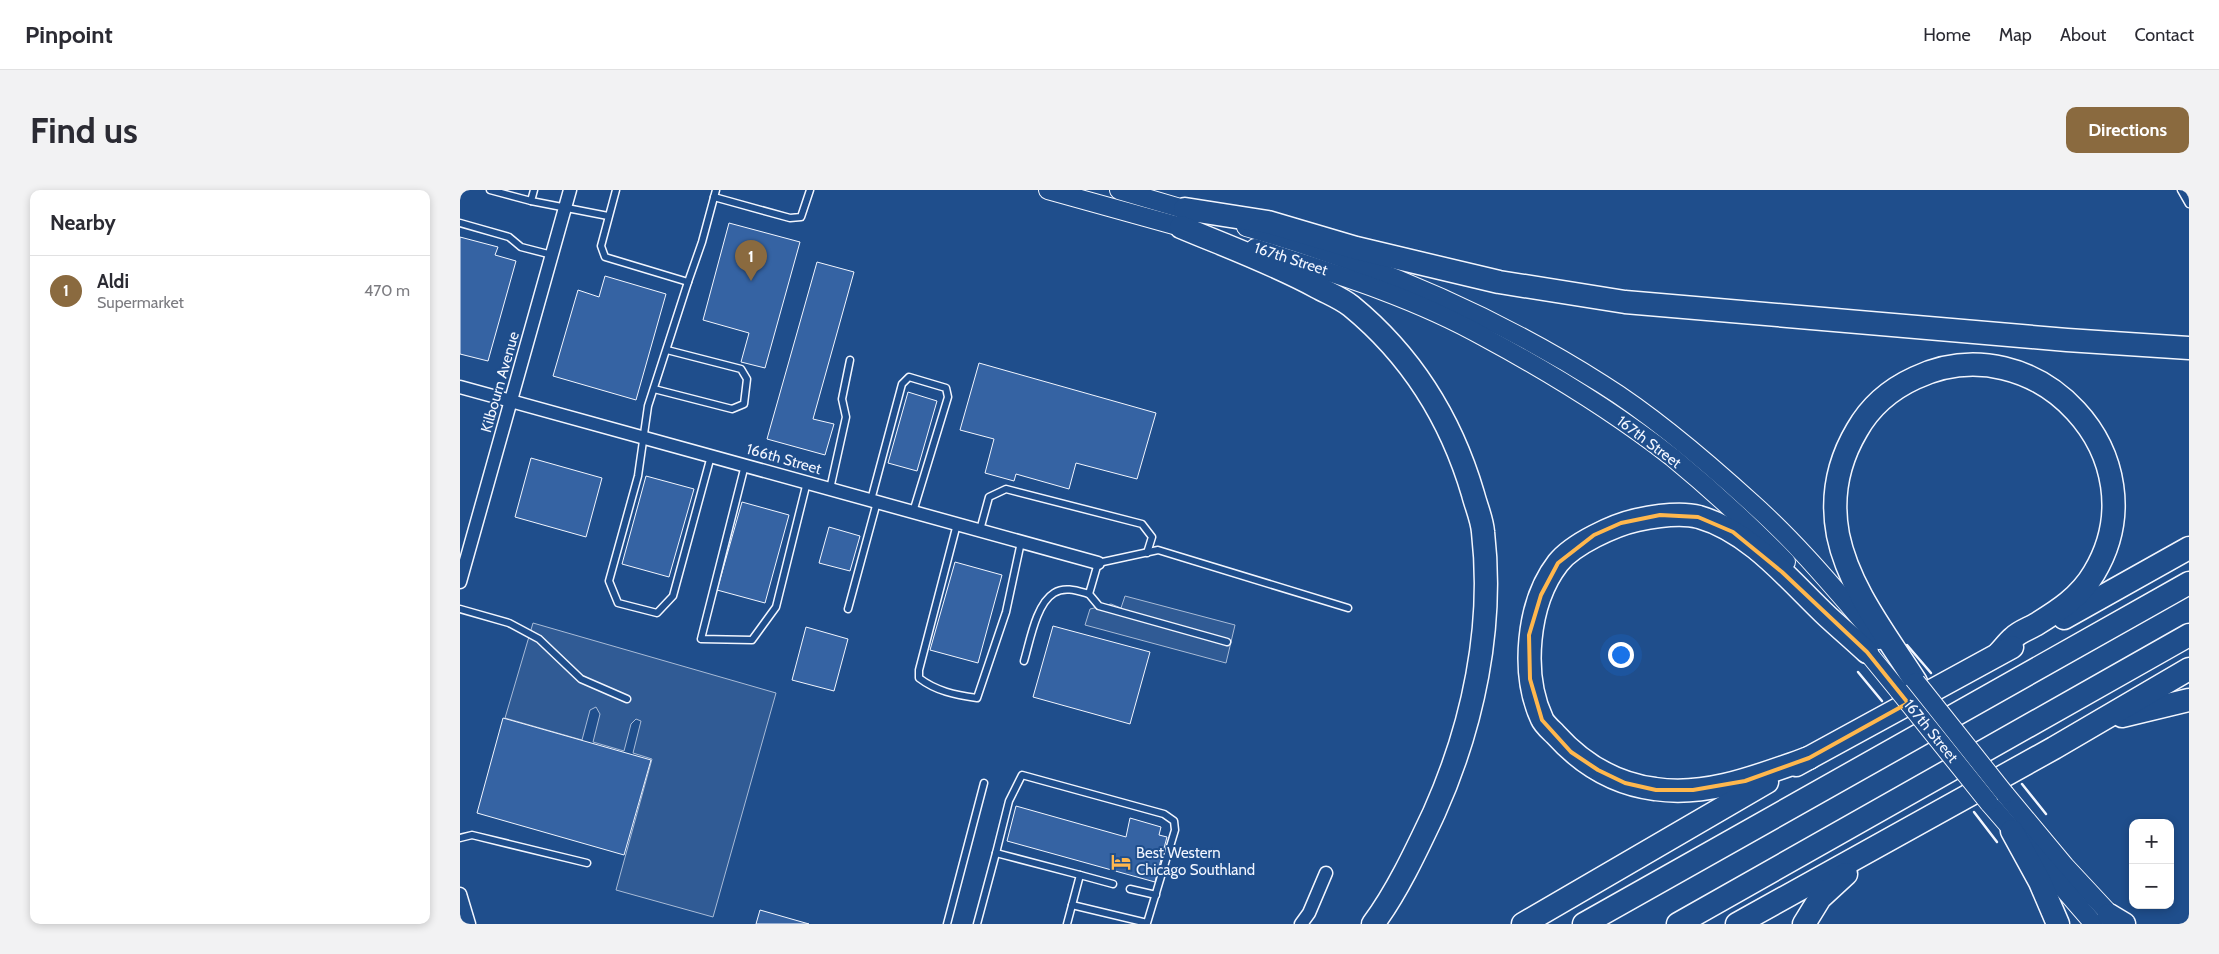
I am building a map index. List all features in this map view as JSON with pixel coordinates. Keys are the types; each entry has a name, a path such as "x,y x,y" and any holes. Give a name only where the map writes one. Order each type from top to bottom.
{"highway":[{"path":"1183,218 1268,222 1356,248 1499,282 1625,302 2189,348"},
{"path":"1183,218 1349,304 1390,341 1438,405 1462,459 1483,530 1486,594 1481,657 1465,726 1449,778 1419,845 1373,924"},
{"path":"1907,687 1852,576 1838,535 1836,492 1844,455 1861,423 1871,411 1887,395 1905,382 1924,374 1954,366 1977,365 2004,368 2039,381 2053,390 2076,410 2092,430 2111,476 2112,519 2105,550 2094,573 2067,604 2014,636 1999,653"},
{"path":"1809,758 1745,781 1693,790 1656,790 1626,783 1598,770 1571,752 1542,720 1530,679 1529,635 1541,595 1558,563 1594,535 1622,523 1660,515 1698,517 1733,532 1782,572 1867,652"},
{"path":"1523,924 1809,758 2189,548"},
{"path":"1584,924 2189,583"},
{"path":"1678,924 2189,635"},
{"path":"1737,924 2054,748 2189,669"},
{"path":"2054,748 2127,714 2189,700"},
{"path":"2012,831 2040,882 2058,924"},
{"path":"1804,924 1814,905 1833,884 1889,848 1902,832"}],"main road":[{"name":"167th Street","path":"1048,190 1183,218 1344,258 1417,287 1489,319 1603,384 1680,442 1754,505 1824,578 1907,687 1989,803 2012,831 2112,922"},
{"name":"167th Street","path":"1119,190 1183,218 1414,304 1483,336 1593,401 1672,457 1744,520 1816,591 1867,652 1907,687 2005,794 2112,922"}],"street":[{"name":"Kilbourn Avenue","path":"460,582 570,190"},
{"name":"166th Street","path":"460,387 1098,563"},
{"path":"1301,924 1309,913 1326,872"},
{"path":"460,894 469,924"}],"lane":[{"path":"490,190 531,202 608,216"},
{"path":"531,202 534,190"},
{"path":"616,190 601,246 604,257 688,282"},
{"path":"711,456 673,596 657,613 618,603 609,581 638,476 642,437 654,388 702,242 716,190"},
{"path":"714,197 790,218 801,217 810,190"},
{"path":"2181,190 2189,204"},
{"path":"460,224 508,237 521,247 552,255"},
{"path":"654,388 732,410 744,404 748,379 741,369 667,350"},
{"path":"830,488 846,417 842,399 850,360"},
{"path":"848,609 902,384 909,377 946,388 948,397 913,512"},
{"path":"744,465 701,639 752,640 776,607 807,482"},
{"path":"980,530 989,497 1006,489 1142,524 1152,537 1147,553"},
{"path":"957,524 918,670 919,678 931,688 955,695 977,698 1006,612 1021,542"},
{"path":"1089,594 1098,563 1158,550 1348,608"},
{"path":"1024,661 1038,612 1054,593 1069,589 1089,594 1099,606 1110,610 1227,642"},
{"path":"460,609 509,623 539,639 582,679 627,699"},
{"path":"977,924 1009,800 1022,775 1164,814 1174,821 1175,830 1147,924 1072,905"},
{"path":"947,924 984,783"},
{"path":"460,838 472,835 587,863"},
{"path":"996,853 1112,884"},
{"path":"1067,924 1080,875"},
{"path":"1130,889 1156,895"}],"highlighted area":[{"path":"1660,515 1698,517 1733,532 1782,572 1867,652 1908,703 1809,758 1745,781 1693,790 1656,790 1625,783 1598,770 1571,752 1542,720 1530,679 1529,635 1541,595 1558,563 1594,535 1621,523"}],"shaded area":[{"path":"1125,596 1235,625 1226,663 1085,625 1090,609 1111,604 1121,608"},
{"path":"533,623 776,693 713,917 616,890 652,759 633,753 641,721 636,719 631,724 624,751 593,742 600,714 596,707 590,710 582,740 505,718"}],"building":[{"path":"729,223 800,242 765,368 741,362 749,333 703,320"},
{"path":"460,237 498,247 495,255 516,261 488,361 460,354"},
{"path":"817,262 854,272 813,419 834,424 825,455 767,439"},
{"path":"605,276 666,294 636,400 553,376 578,290 599,297"},
{"path":"979,363 1156,413 1137,479 1076,463 1069,489 1016,474 1014,481 985,473 994,439 960,430"},
{"path":"908,392 937,401 917,471 888,463"},
{"path":"531,458 602,478 586,537 515,517"},
{"path":"646,476 694,489 669,577 622,564"},
{"path":"742,502 789,515 765,603 717,590"},
{"path":"829,527 860,536 850,571 819,563"},
{"path":"955,562 1002,575 978,663 930,650"},
{"path":"1053,626 1150,652 1130,724 1033,697"},
{"path":"806,627 848,639 834,691 792,680"},
{"path":"503,718 651,760 624,855 477,813"},
{"name":"Best Western Chicago Southland","path":"1016,806 1126,837 1130,818 1161,827 1159,835 1167,837 1155,882 1007,841"},
{"path":"760,910 809,924 756,924"}],"wall":[{"path":"1907,645 1931,673"},
{"path":"1858,672 1882,701"},
{"path":"2022,784 2046,814"},
{"path":"1974,812 1997,842"}],"place":[{"name":"Aldi","path":"751,281"},
{"name":"Best Western Chicago Southland","path":"1121,862"}]}
